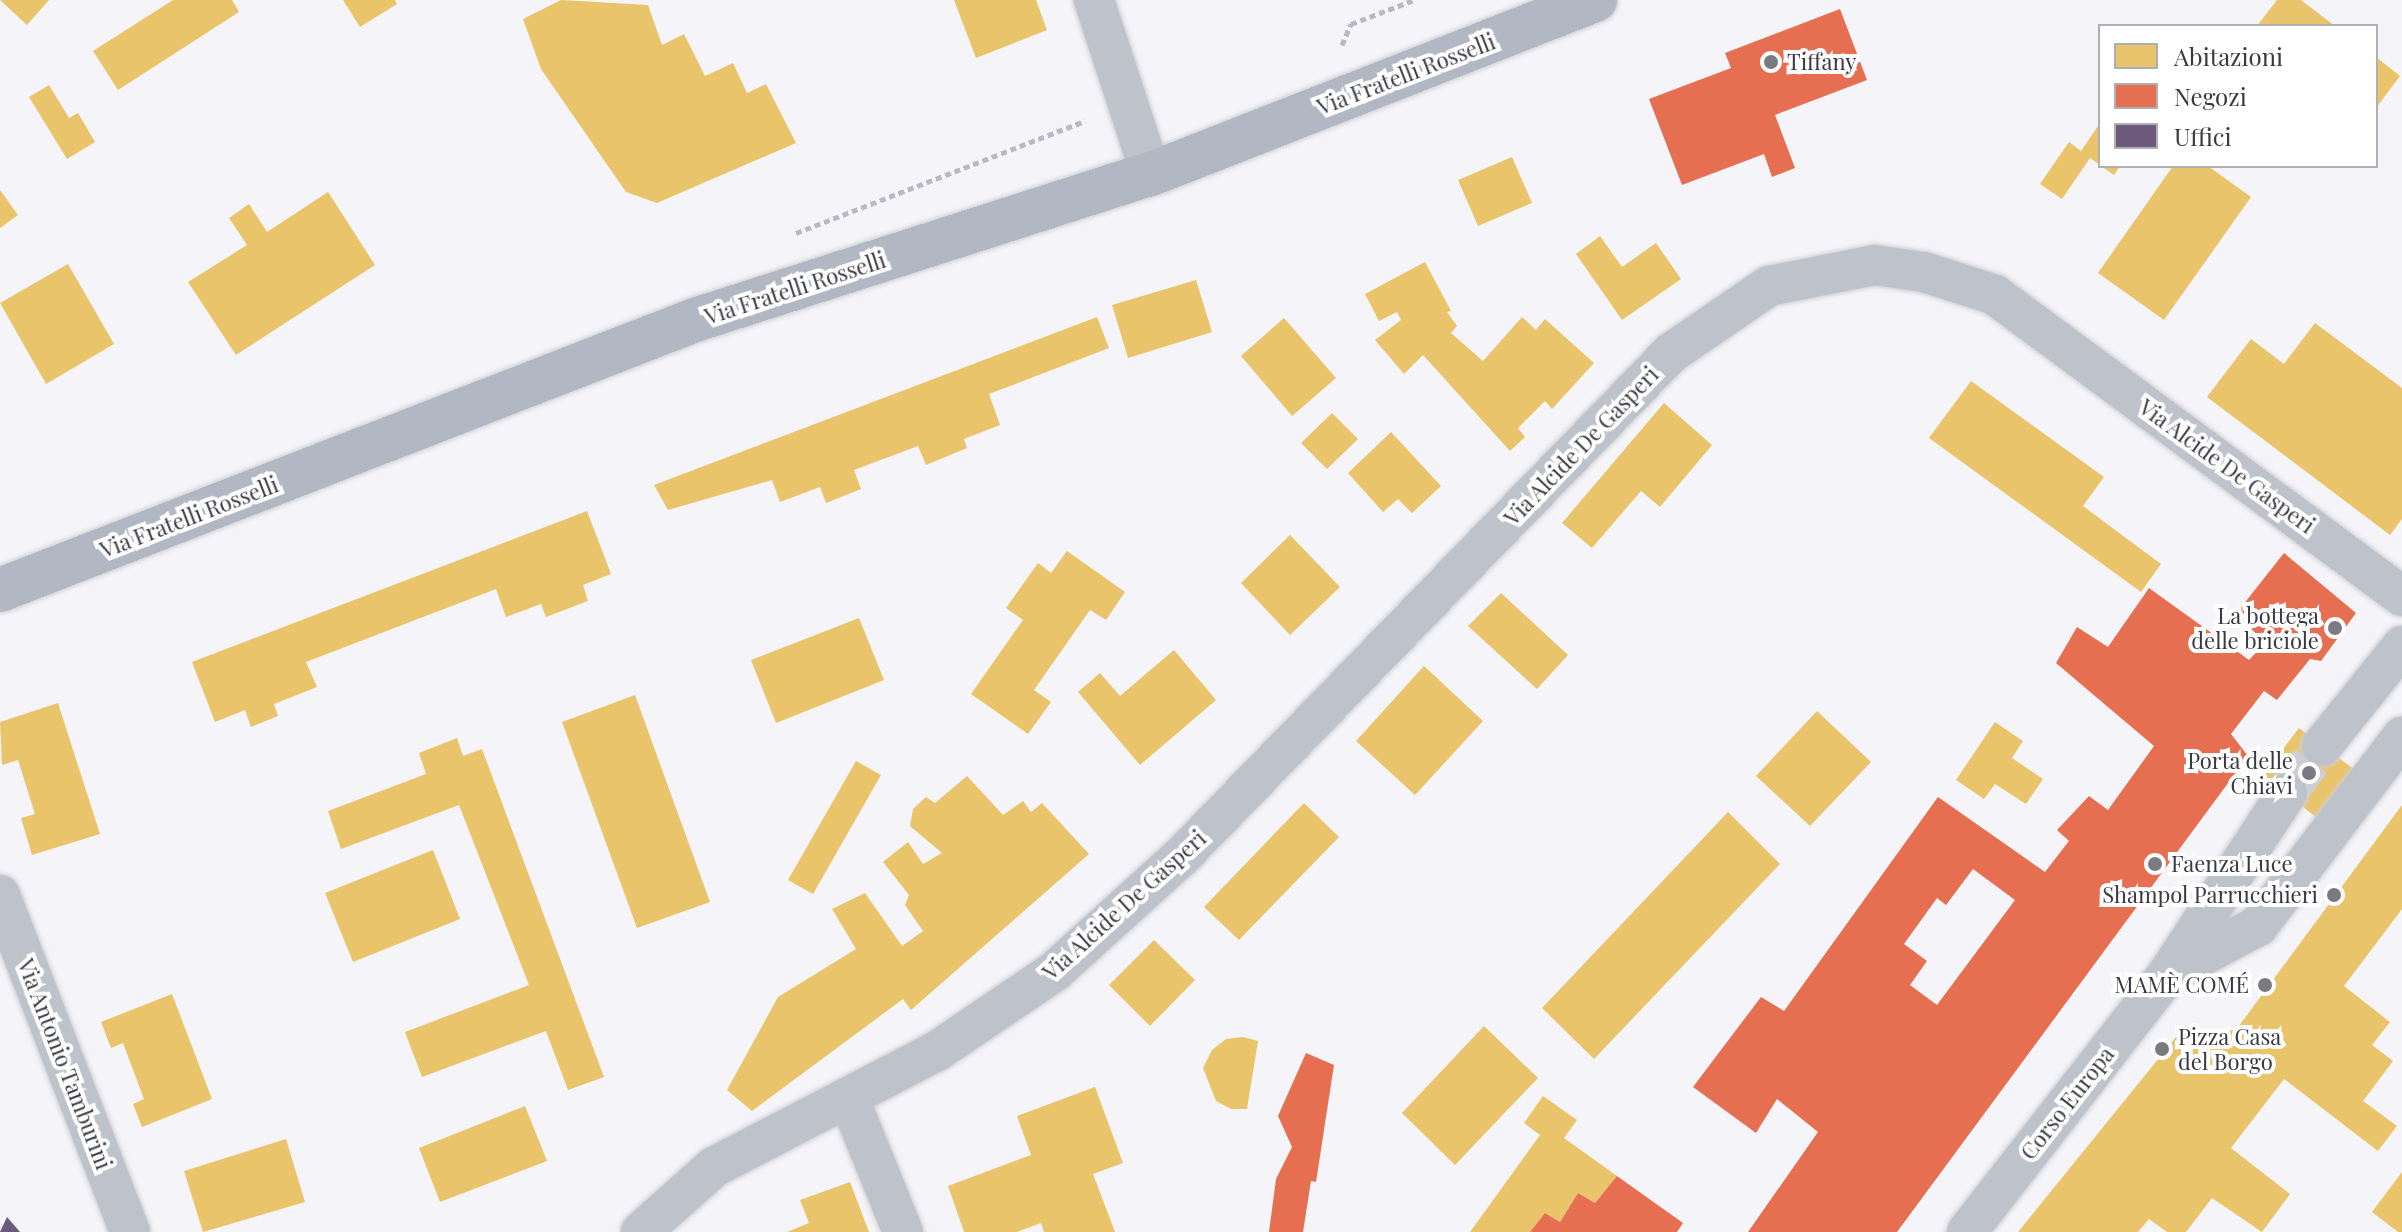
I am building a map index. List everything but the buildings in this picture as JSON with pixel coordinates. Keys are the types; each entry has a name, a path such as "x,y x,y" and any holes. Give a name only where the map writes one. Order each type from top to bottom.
{"main road":[{"name":"Via Fratelli Rosselli","path":"0,590 695,320 1151,174 1595,0"}],"street":[{"path":"1094,0 1151,174"},
{"name":"Via Alcide De Gasperi","path":"641,1232 714,1167 937,1051 1055,971 1182,856 1671,353 1769,286 1874,265 1924,272 1995,295 2402,596"},
{"path":"2322,746 2402,646"},
{"name":"Corso Europa","path":"2167,975 2258,926 2402,737"},
{"name":"Corso Europa","path":"1967,1232 2167,975 2287,793"},
{"name":"Via Antonio Tamburini","path":"0,895 130,1232"},
{"path":"849,1099 903,1232"}],"tunnel":[{"path":"2287,793 2322,746"}],"place":[{"name":"Tiffany","path":"1771,62"},
{"name":"La bottega delle briciole","path":"2335,628"},
{"name":"Porta delle Chiavi","path":"2309,773"},
{"name":"Faenza Luce","path":"2155,864"},
{"name":"Shampol Parrucchieri","path":"2334,895"},
{"name":"MAMÈ COMÉ","path":"2265,985"},
{"name":"Pizza Casa del Borgo","path":"2162,1049"}]}
